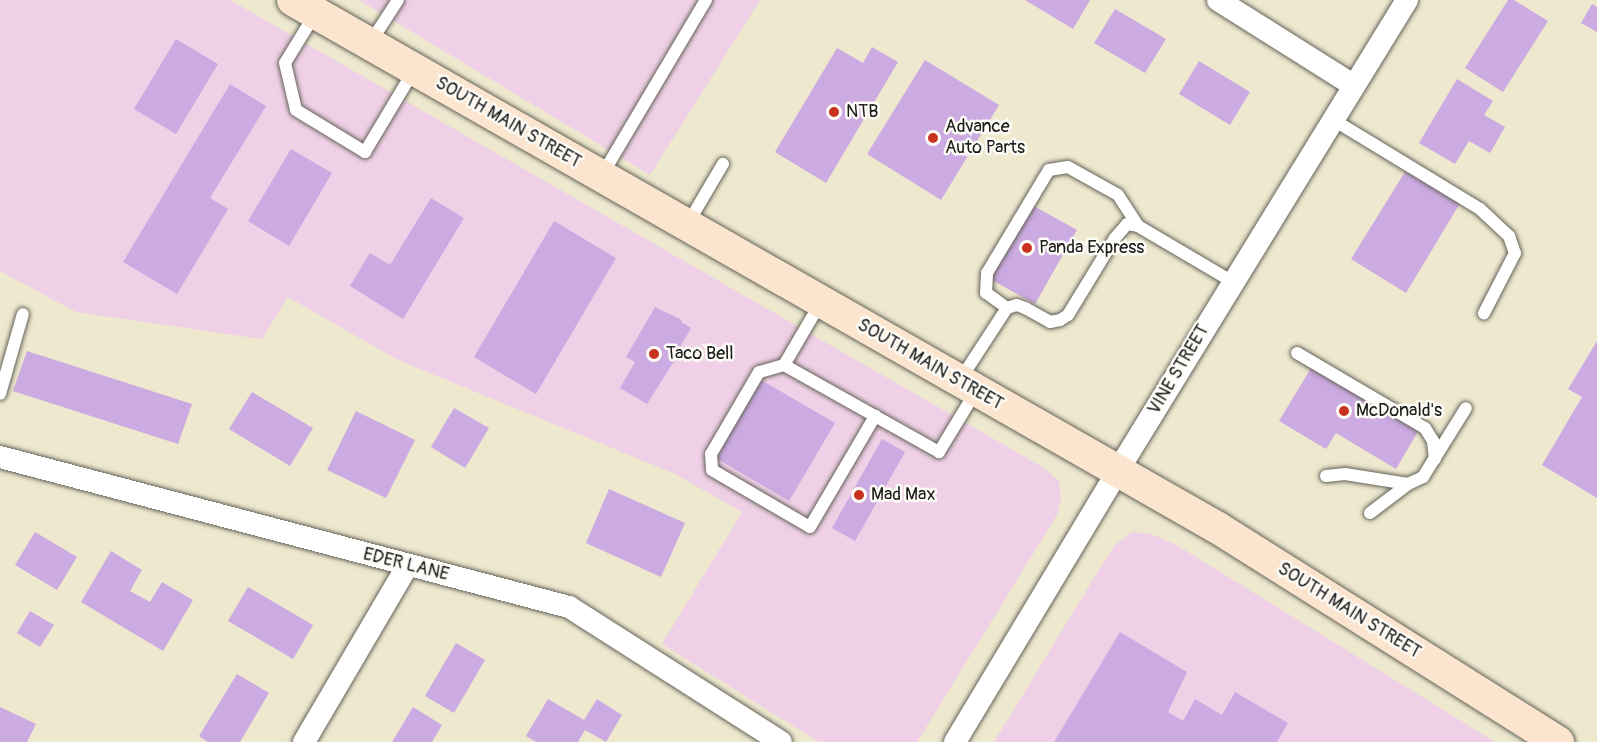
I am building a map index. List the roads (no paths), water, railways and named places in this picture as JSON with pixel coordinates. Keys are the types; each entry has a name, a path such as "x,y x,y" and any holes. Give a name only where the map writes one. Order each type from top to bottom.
{"main road":[{"name":"SOUTH MAIN STREET","path":"304,6 1218,528 1558,742"}],"street":[{"path":"1218,0 1353,85"},
{"name":"VINE STREET","path":"955,742 1332,119 1407,0"},
{"name":"EDER LANE","path":"0,457 569,607 781,742"},
{"path":"304,742 408,565"}],"lane":[{"path":"369,44 398,0"},
{"path":"601,176 706,0"},
{"path":"304,6 285,63 296,110 365,152 414,70"},
{"path":"1332,119 1480,210 1509,236 1515,253 1484,313"},
{"path":"687,226 723,164"},
{"path":"1008,308 986,293 987,273 1049,170 1068,167 1118,195 1138,226"},
{"path":"784,365 939,452 967,386 1008,308 1017,305 1050,322 1068,315 1115,238 1127,224 1138,226 1233,282"},
{"path":"821,302 784,365 759,372 711,454 712,470 810,527 875,416"},
{"path":"0,394 22,314"},
{"path":"1297,353 1425,428 1433,441 1435,459"},
{"path":"1370,513 1408,484 1424,477 1466,408"},
{"path":"1326,476 1345,474 1408,484"}],"place":[{"name":"NTB","path":"834,112"},
{"name":"Advance Auto Parts","path":"933,138"},
{"name":"Panda Express","path":"1027,248"},
{"name":"Taco Bell","path":"654,354"},
{"name":"McDonald's","path":"1344,411"},
{"name":"Mad Max","path":"859,495"}]}
